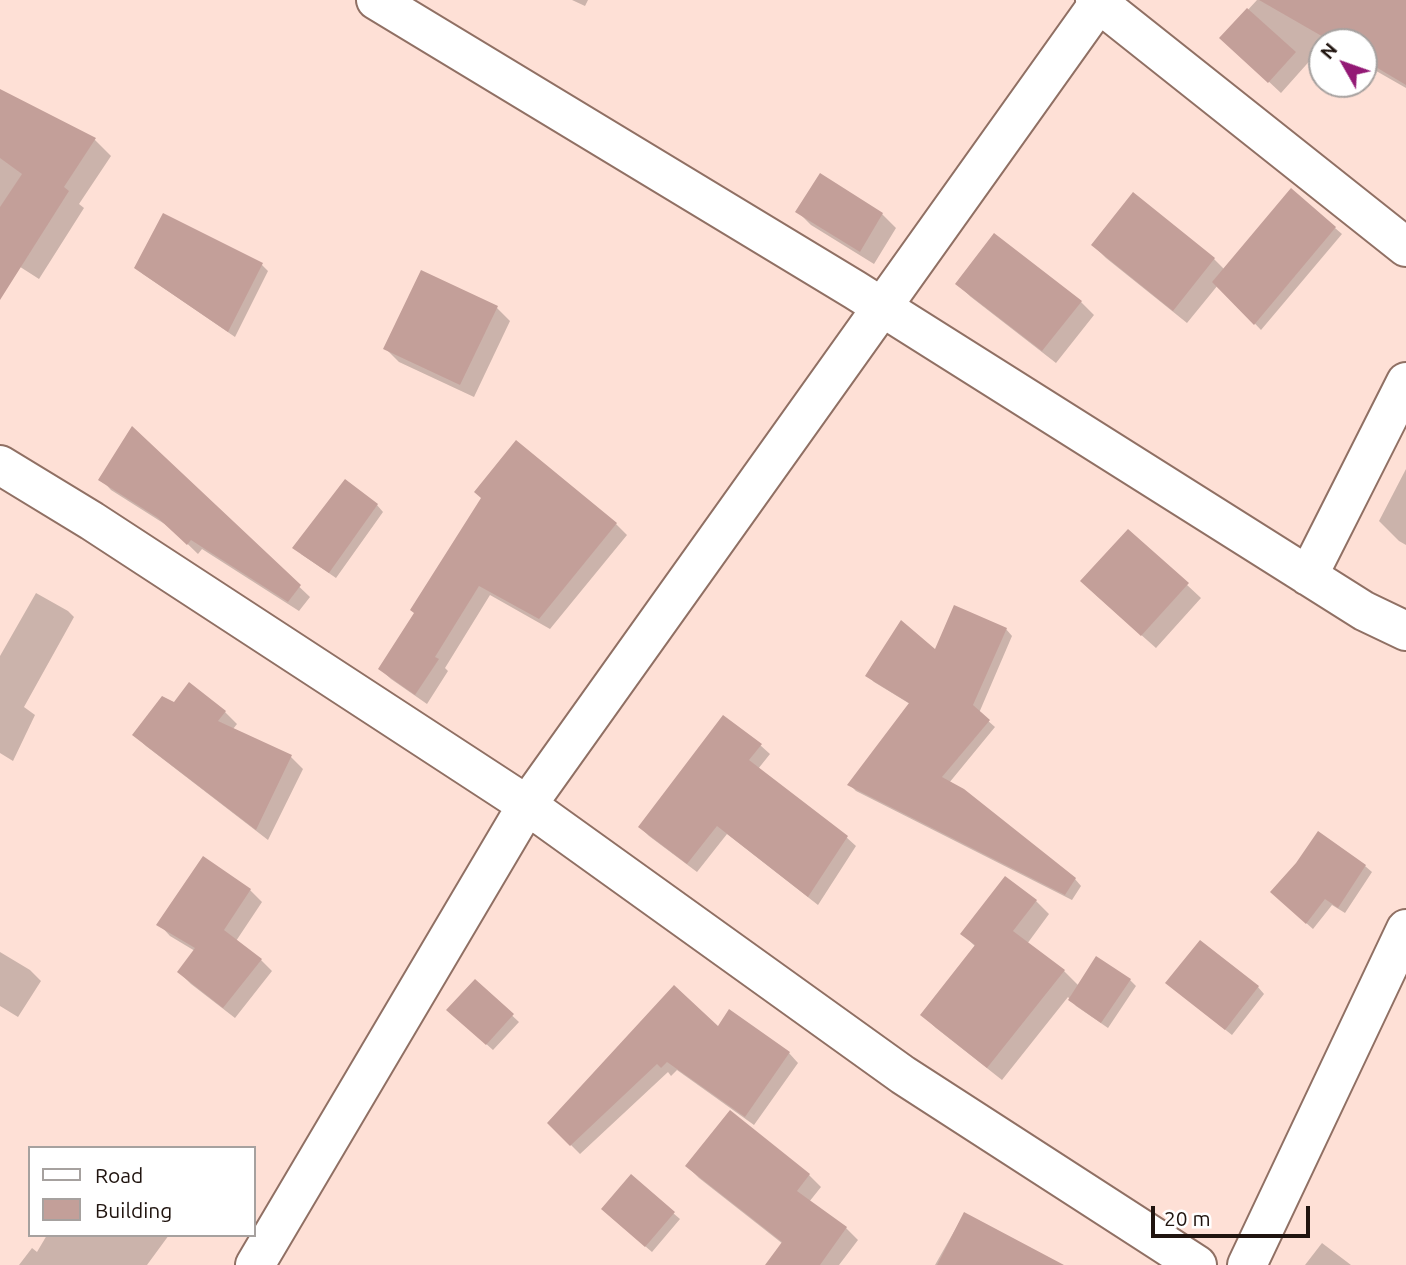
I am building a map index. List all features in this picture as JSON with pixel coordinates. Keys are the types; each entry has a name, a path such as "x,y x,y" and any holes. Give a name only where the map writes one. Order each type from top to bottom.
{"street":[{"path":"376,0 881,307 1364,611 1406,631"},
{"path":"255,1265 527,805 1099,1 1406,247"},
{"path":"1308,576 1406,382"},
{"path":"0,465 92,521 527,805 903,1075 1197,1265"},
{"path":"1247,1265 1406,929"}],"building":[{"path":"1259,0 1406,0 1406,85 1378,68 1378,28 1308,28"},
{"path":"1247,8 1296,52 1268,83 1219,38"},
{"path":"0,89 96,138 64,187 69,191 0,300 0,207 22,174 0,158"},
{"path":"820,173 883,213 860,252 795,212"},
{"path":"1291,188 1336,227 1254,325 1212,282"},
{"path":"1133,192 1215,258 1173,311 1091,245"},
{"path":"163,213 263,263 228,332 134,268"},
{"path":"994,233 1082,301 1042,351 955,284"},
{"path":"421,270 498,306 460,385 383,349"},
{"path":"132,426 301,585 288,602 191,540 187,545 158,518 98,480"},
{"path":"516,440 617,523 539,619 479,586 435,657 439,659 415,695 378,669 414,613 410,610 481,498 474,492"},
{"path":"345,479 378,504 329,573 292,548"},
{"path":"1128,529 1189,583 1141,636 1080,581"},
{"path":"954,605 1007,628 973,705 990,720 942,777 964,789 1076,878 1065,895 847,785 909,703 865,676 901,620 935,649"},
{"path":"189,682 226,711 218,721 292,755 256,830 132,735 162,696 174,702"},
{"path":"723,715 762,744 749,760 848,836 808,897 717,826 687,864 638,827"},
{"path":"1318,831 1366,865 1338,908 1325,899 1306,924 1270,892 1296,863"},
{"path":"203,856 251,889 224,930 262,959 223,1008 177,972 195,948 156,925"},
{"path":"1005,876 1037,900 1013,931 1065,970 987,1068 920,1015 975,945 960,934"},
{"path":"1200,940 1259,986 1225,1030 1165,983"},
{"path":"1096,956 1131,979 1101,1023 1068,1000"},
{"path":"475,979 514,1014 486,1045 446,1010"},
{"path":"674,985 718,1026 729,1009 790,1052 745,1117 667,1062 661,1068 657,1064 570,1146 547,1123"},
{"path":"730,1110 810,1174 797,1191 847,1227 820,1265 765,1265 782,1242 685,1166"},
{"path":"631,1174 675,1212 645,1247 601,1209"},
{"path":"964,1212 1064,1265 937,1265"}]}
